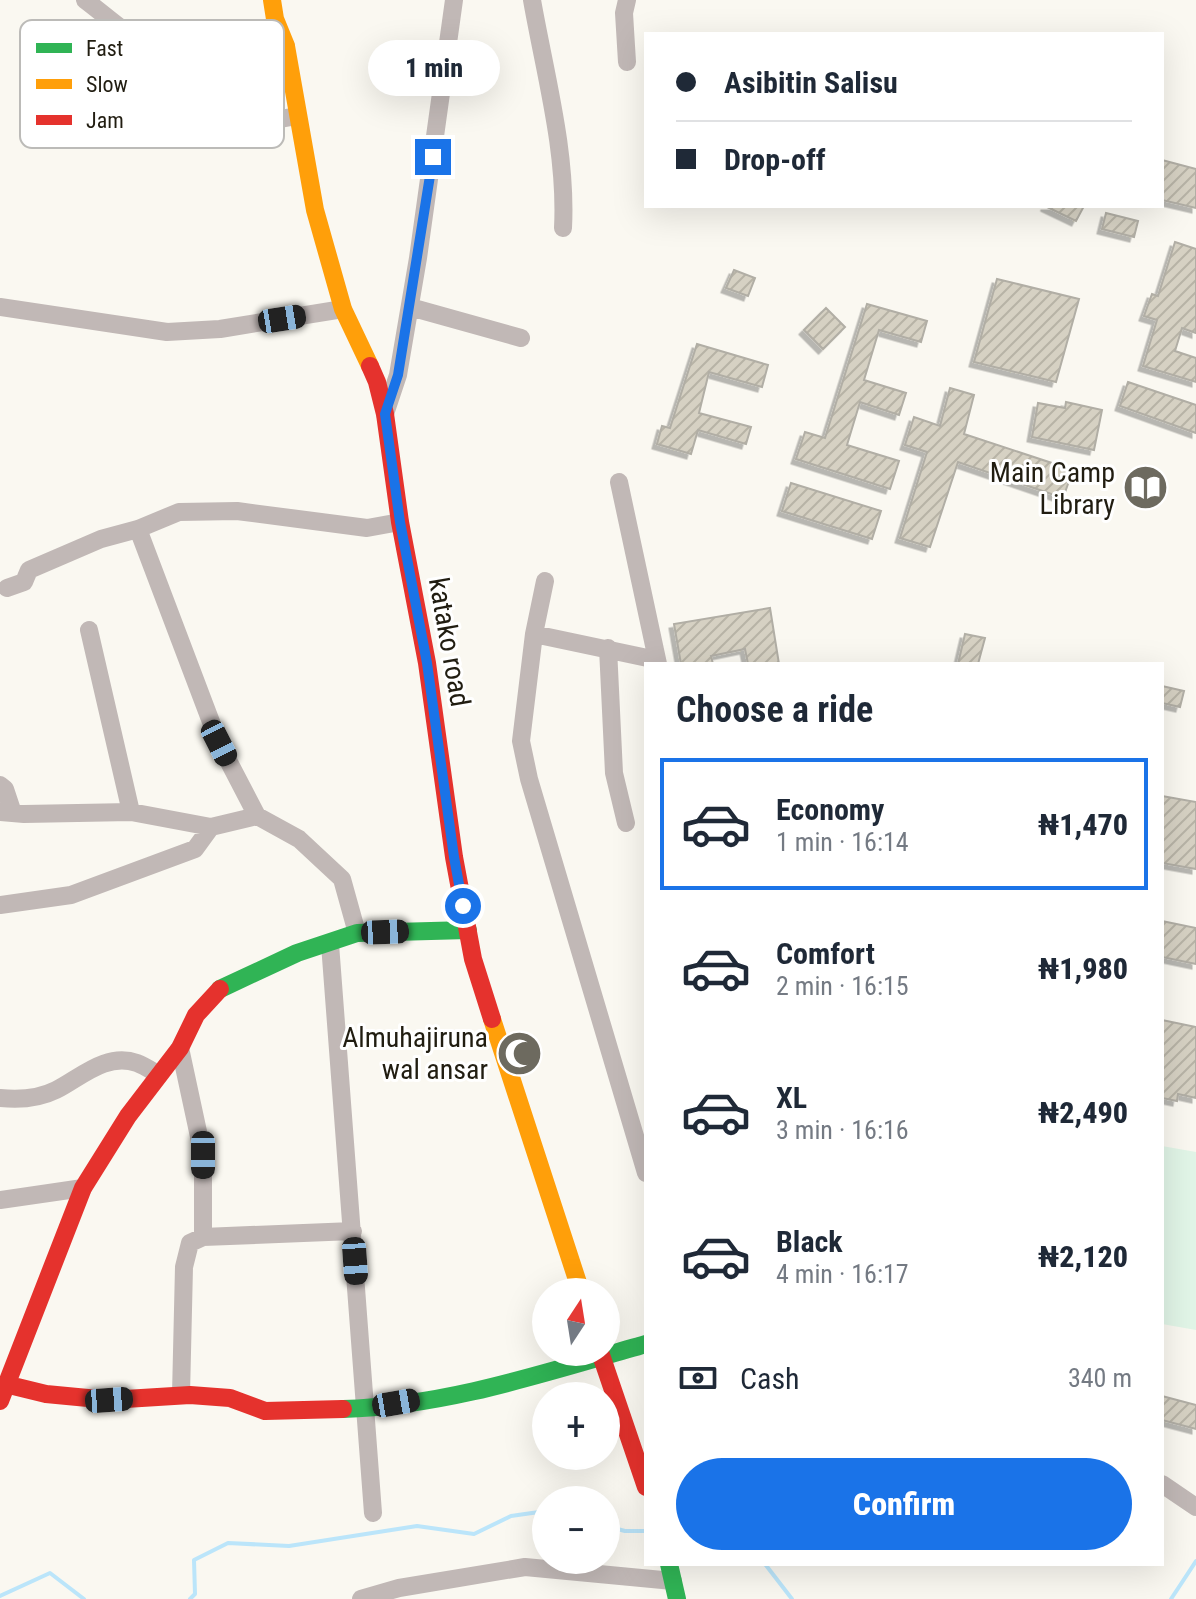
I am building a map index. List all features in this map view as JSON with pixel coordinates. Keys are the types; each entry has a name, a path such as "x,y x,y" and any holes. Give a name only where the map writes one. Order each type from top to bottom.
{"street":[{"path":"85,0 112,20"},
{"name":"katako road","path":"272,0 275,20"},
{"path":"385,414 398,375 410,307 454,0"},
{"path":"532,0 556,132 564,208 563,228"},
{"path":"627,0 624,13 627,62"},
{"name":"katako road","path":"284,41 315,210 343,309 377,382 385,414 400,522 427,663 454,857 473,959 576,1278"},
{"path":"284,118 297,116"},
{"path":"0,307 167,332 220,329 343,309"},
{"path":"410,307 521,338"},
{"path":"534,634 608,648 658,662 619,482"},
{"path":"7,588 24,582 29,570 101,539 138,529 179,512 237,511 367,528 400,522"},
{"path":"138,529 219,743 257,816 299,839 342,879 357,933"},
{"path":"545,581 534,634 521,741 529,779 644,1166"},
{"path":"89,630 131,812"},
{"path":"608,648 614,773 626,823"},
{"path":"0,785 5,789 6,813 131,812 211,827 257,816"},
{"path":"0,905 71,895 195,849 211,827"},
{"path":"468,930 342,936 330,944 297,953 222,987 196,1015 180,1048 128,1116 83,1188 3,1393 109,1400 181,1395 230,1398 265,1411 366,1408 486,1389 562,1366"},
{"path":"330,944 373,1513"},
{"path":"180,1048 203,1155 203,1237"},
{"path":"0,1114 21,1100 54,1091 92,1067 124,1061 136,1063 159,1075"},
{"path":"0,1098 21,1100"},
{"path":"0,1200 83,1188"},
{"path":"181,1395 184,1267 190,1243 203,1237 353,1231"},
{"path":"620,1350 644,1344"},
{"path":"605,1366 644,1481"},
{"path":"1164,1485 1196,1507"},
{"path":"361,1599 399,1588 525,1567 673,1581"}],"green space":[{"path":"1164,1146 1196,1152 1196,1330 1164,1324"}],"building":[{"path":"1164,161 1196,169 1196,208 1164,200"},
{"path":"1049,208 1083,208 1076,221"},
{"path":"1106,213 1138,221 1134,237 1102,229"},
{"path":"1175,242 1196,249 1196,333 1182,328 1175,351 1196,358 1196,382 1143,366 1157,320 1144,316 1152,294 1158,296"},
{"path":"734,270 755,278 748,296 726,288"},
{"path":"997,279 1079,299 1056,382 974,362"},
{"path":"867,304 927,321 921,342 879,330 864,380 906,393 899,415 860,402 847,445 899,461 890,489 796,459 805,432 825,438"},
{"path":"826,308 845,327 823,349 804,330"},
{"path":"697,344 768,365 762,387 709,372 699,413 751,427 746,444 698,430 691,454 657,444 662,426 670,428"},
{"path":"1128,382 1196,405 1196,433 1120,406"},
{"path":"950,388 974,395 964,434 1073,470 1063,498 958,462 930,547 900,538 927,452 905,445 914,417 940,426"},
{"path":"1066,402 1102,410 1094,450 1032,437 1038,403 1065,408"},
{"path":"791,483 881,511 872,539 782,511"},
{"path":"770,608 779,662 748,662 745,649 711,656 712,662 681,662 674,624"},
{"path":"965,634 985,638 979,662 958,662"},
{"path":"1164,686 1184,691 1180,707 1164,703"},
{"path":"1164,796 1196,802 1196,869 1164,863"},
{"path":"1164,921 1196,928 1196,964 1164,957"},
{"path":"1164,1020 1196,1027 1196,1098 1178,1094 1177,1101 1164,1098"},
{"path":"1164,1397 1196,1405 1196,1429 1164,1421"}],"waterway":[{"path":"190,1599 195,1594 194,1560 228,1543 289,1546 417,1526 474,1534 511,1516 532,1513"},
{"path":"620,1530 644,1531"},
{"path":"1171,1599 1196,1561"},
{"path":"767,1566 792,1599"},
{"path":"0,1596 50,1573 84,1599"}],"traffic: fast":[{"path":"220,989 297,953 357,933 468,930"},
{"path":"343,1409 420,1402 458,1394 644,1345"},
{"path":"669,1566 677,1599"}],"traffic: slow":[{"path":"272,0 275,20"},
{"path":"284,41 315,210 343,309 370,366"},
{"path":"492,1019 576,1278"}],"traffic: jam":[{"path":"370,366 385,414 400,522 427,663 454,857 473,959 492,1019"},
{"path":"0,1401 83,1188 128,1116 180,1048 196,1015 220,989"},
{"path":"605,1366 644,1481"},
{"path":"5,1384 46,1394 109,1400 190,1395 230,1398 265,1411 343,1409"}],"place":[{"name":"Main Camp Library","path":"1146,488"},
{"name":"Almuhajiruna wal ansar","path":"519,1053"}],"route":[{"path":"433,157 398,375 385,414 400,522 427,663 463,906"}]}
